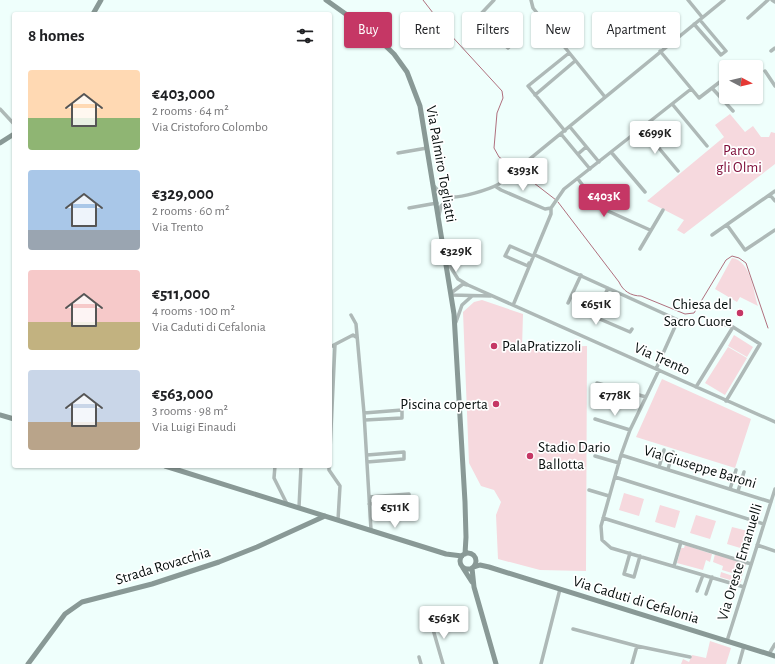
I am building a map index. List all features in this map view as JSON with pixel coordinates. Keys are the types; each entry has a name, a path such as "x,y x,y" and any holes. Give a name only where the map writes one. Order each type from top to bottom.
{"street":[{"path":"94,12 101,0"},
{"name":"Via Palmiro Togliatti","path":"326,0 384,44 407,72 418,100 434,186 455,329 466,537 461,565"},
{"path":"483,12 494,0"},
{"path":"531,0 533,8 536,12"},
{"path":"688,0 726,51 720,55 694,24"},
{"path":"438,215 441,206 450,197 495,186 570,127 660,51 724,0"},
{"path":"748,18 768,0"},
{"path":"505,25 518,39 508,48 493,35 505,25"},
{"path":"565,48 605,97"},
{"path":"771,51 775,48"},
{"path":"660,51 699,98 719,83"},
{"path":"569,53 528,86 590,169"},
{"path":"535,95 575,61"},
{"path":"765,71 775,86"},
{"path":"712,88 732,111"},
{"path":"514,303 551,214 551,208 561,192 623,141 643,129 691,89"},
{"path":"673,105 707,146"},
{"path":"0,109 12,122"},
{"path":"570,127 599,162"},
{"path":"643,129 678,171"},
{"path":"0,143 12,135"},
{"path":"578,154 586,147"},
{"path":"398,153 427,148"},
{"path":"611,152 645,192"},
{"path":"578,179 599,207 650,230"},
{"path":"434,186 444,195 450,197"},
{"path":"495,186 545,209 551,208"},
{"path":"712,235 775,191"},
{"path":"436,201 444,195"},
{"path":"770,195 775,201"},
{"path":"409,208 446,200"},
{"path":"640,250 650,230 664,210"},
{"path":"727,225 745,250 775,230"},
{"path":"534,255 528,266 505,256 510,246 534,255 581,275 678,320 658,370 630,430 603,518 600,533 602,540 611,548 744,587"},
{"name":"Via Trento","path":"444,256 458,279 468,285 775,422"},
{"path":"568,303 581,275"},
{"path":"451,294 463,284 468,285"},
{"path":"608,288 595,317 630,332 632,329"},
{"name":"Via Trento","path":"451,294 496,297"},
{"path":"455,329 458,311 467,300 474,296"},
{"path":"351,315 356,324 364,413 371,530"},
{"path":"722,324 733,327 760,344 726,401"},
{"path":"696,387 733,327"},
{"path":"332,346 353,335 356,337"},
{"path":"332,408 335,345"},
{"path":"597,383 646,397"},
{"path":"364,413 402,410 402,418 364,420"},
{"path":"0,415 12,418"},
{"path":"595,419 630,430"},
{"path":"659,467 664,450"},
{"path":"366,455 404,452 404,459 367,462"},
{"path":"668,470 673,452"},
{"name":"Via Giuseppe Baroni","path":"622,455 771,502"},
{"path":"595,456 619,463"},
{"path":"170,468 446,554 474,557 474,587 496,664"},
{"path":"275,468 274,478 287,504"},
{"path":"299,508 301,468"},
{"path":"329,468 340,486 338,520"},
{"path":"730,489 736,470"},
{"path":"738,491 744,472"},
{"path":"615,477 764,524"},
{"name":"Via Oreste Emanuelli","path":"727,641 775,489"},
{"path":"589,490 609,496"},
{"path":"369,497 409,494 409,502 369,504"},
{"name":"Strada Rovacchia","path":"28,664 65,614 82,602 152,584 219,562 325,516"},
{"path":"603,518 751,564"},
{"name":"Via Palmiro Togliatti","path":"466,537 474,557"},
{"path":"674,566 681,542"},
{"path":"757,545 775,551"},
{"path":"630,553 624,574 634,577 640,556"},
{"path":"446,554 467,570 473,568"},
{"name":"Via Caduti di Cefalonia","path":"474,557 489,567"},
{"path":"461,565 474,587"},
{"name":"Via Caduti di Cefalonia","path":"473,568 480,565 489,567 772,655"},
{"path":"697,592 703,575"},
{"path":"706,594 712,578"},
{"path":"541,664 560,589"},
{"path":"443,664 432,626 434,622 449,618"},
{"path":"573,629 637,646 690,657"},
{"path":"772,655 775,644"},
{"path":"632,664 637,646"},
{"path":"738,664 744,646"},
{"path":"419,657 421,664"}],"green space":[{"name":"Parco gli Olmi","path":"730,114 745,132 753,126 761,137 769,137 771,132 775,133 775,164 684,234 677,230 684,220 647,201 724,137 715,125"},
{"path":"732,258 738,260 747,271 753,285 758,306 740,297 737,302 715,289"},
{"path":"482,300 523,314 522,348 587,346 586,571 540,570 498,559 496,515 501,502 494,490 481,486 469,463 463,312 474,302"},
{"path":"734,335 753,347 747,357 728,346"},
{"path":"728,347 747,358 725,395 705,383"},
{"path":"662,379 751,419 735,468 636,437"},
{"path":"624,493 644,499 639,516 619,510"},
{"path":"660,505 680,511 675,528 655,522"},
{"path":"696,515 716,521 710,539 690,533"},
{"path":"732,527 752,532 747,550 727,544"},
{"path":"685,545 712,554 710,562 706,560 703,570 677,563 681,548 684,548"},
{"path":"715,554 746,564 742,576 722,570 723,566 713,562"},
{"path":"721,572 742,579 740,583 720,577"},
{"path":"710,641 731,648 726,664 681,664 683,659 689,662 692,655 706,658"}],"waterway":[{"path":"423,0 447,31 502,91 503,98 497,113 494,148 499,157 511,165"},
{"path":"521,173 556,200"},
{"path":"558,202 625,290 631,294 641,296 685,314 694,313 726,260 732,256 739,258 746,263 768,328"}],"place":[{"name":"Chiesa del Sacro Cuore","path":"740,313"},
{"name":"PalaPratizzoli","path":"494,346"},
{"name":"Piscina coperta","path":"496,404"},
{"name":"Stadio Dario Ballotta","path":"530,456"}]}
